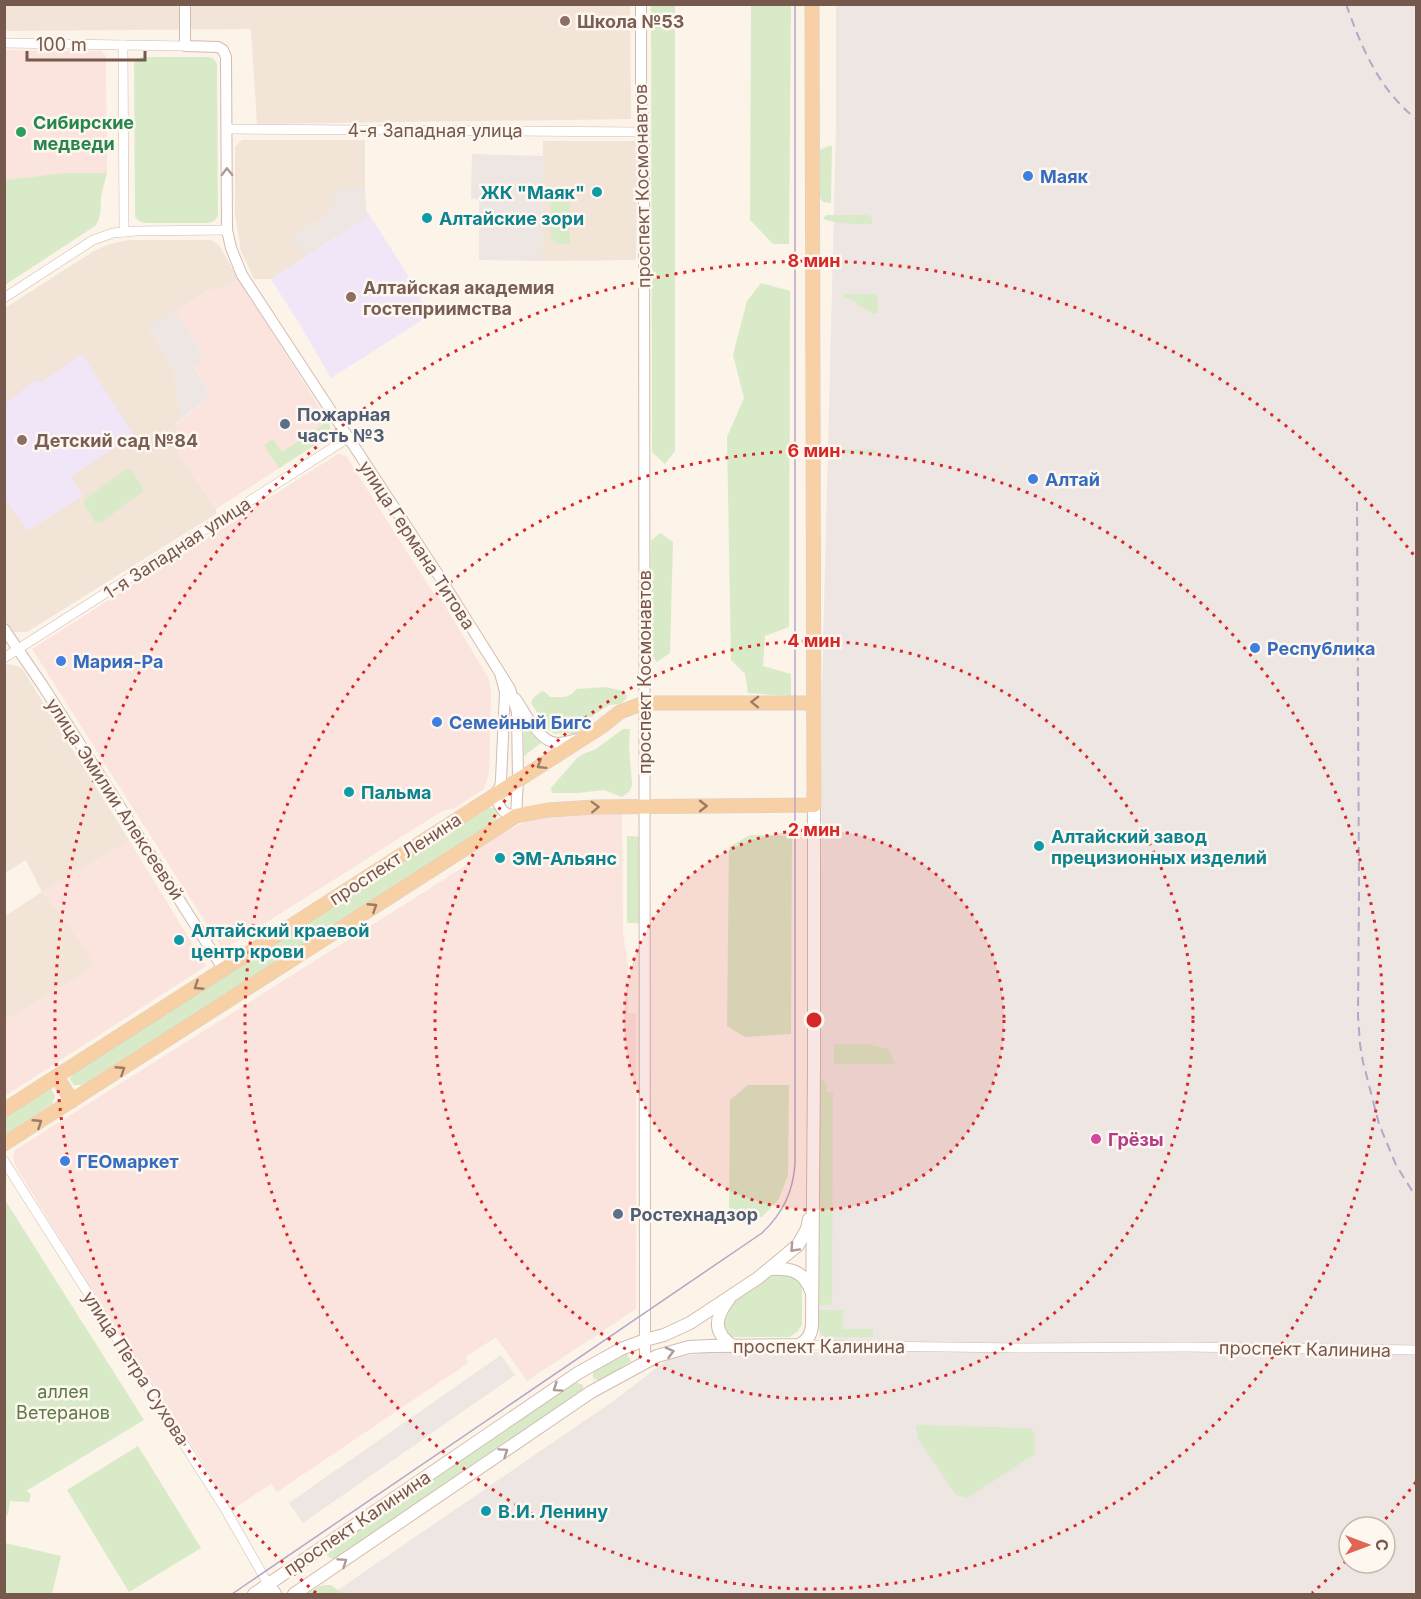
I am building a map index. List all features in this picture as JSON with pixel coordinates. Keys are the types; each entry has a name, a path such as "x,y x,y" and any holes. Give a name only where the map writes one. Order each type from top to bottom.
{"main road":[{"path":"799,1345 809,1338 812,1332 814,703 812,4"},
{"name":"проспект Ленина","path":"4,1110 601,727 620,711 644,702 814,703"},
{"name":"проспект Ленина","path":"4,1144 516,816 595,807 814,805"},
{"path":"57,1077 72,1101"},
{"path":"733,1346 718,1331 723,1307 731,1295 771,1269 798,1245 807,1229 813,1194"},
{"path":"771,1269 783,1268 804,1276 812,1295"},
{"name":"проспект Калинина","path":"254,1594 578,1373 621,1349 664,1335 690,1323 731,1295"},
{"name":"проспект Калинина","path":"294,1594 591,1392 645,1362 664,1353 689,1347 799,1345"},
{"path":"578,1373 591,1392"}],"street":[{"path":"185,4 185,46"},
{"name":"проспект Космонавтов","path":"641,4 641,89 644,132 645,1362"},
{"name":"улица Германа Титова","path":"4,43 218,47 223,50 226,57 227,230 231,248 242,274 535,728 546,740 557,743 587,736"},
{"path":"123,45 124,232"},
{"name":"4-я Западная улица","path":"226,129 644,132"},
{"path":"4,298 104,235 124,232 227,230"},
{"name":"1-я Западная улица","path":"4,658 348,438"},
{"name":"улица Эмилии Алексеевой","path":"4,629 43,686 224,970"},
{"path":"500,673 505,692 502,769 500,787 495,795 502,810 507,815 516,816 517,711 510,689"},
{"name":"улица Петра Сухова","path":"4,1161 224,1507 270,1585"},
{"name":"проспект Калинина","path":"799,1345 1416,1350"}],"shaded area":[{"path":"4,5 630,5 631,119 257,124 251,29 5,31"},
{"path":"836,5 1416,5 1416,1594 332,1594 615,1400 668,1359 712,1351 819,1352 822,691 836,129"},
{"path":"5,50 101,51 106,56 107,173 63,173 5,180"},
{"path":"242,140 365,140 365,188 338,189 328,214 293,237 305,257 271,279 254,279 241,251 235,213 235,147"},
{"path":"543,141 638,141 636,260 542,261"},
{"path":"472,154 543,156 542,261 479,260 479,200 471,198"},
{"path":"338,188 365,188 366,210 370,216 305,257 292,238 328,214"},
{"name":"Алтайская академия гостеприимства","path":"370,216 430,315 331,378 271,279"},
{"path":"128,240 211,240 219,245 239,280 207,291 149,327 174,370 181,419 176,424 176,444 181,458 216,509 216,514 27,632 12,632 5,620 5,308 94,251"},
{"path":"239,280 328,421 331,430 329,436 216,509 181,458 176,444 176,424 209,398 204,383 193,366 200,350 176,310 207,291"},
{"path":"176,310 200,350 202,361 193,367 204,383 209,398 181,419 174,370 149,326"},
{"path":"82,354 134,435 71,477 83,496 27,531 5,499 5,404 35,380 40,383"},
{"path":"338,454 346,456 432,591 444,604 489,679 491,692 489,774 484,789 453,809 444,810 223,950 32,649"},
{"path":"7,664 21,667 129,840 43,892 71,928 96,966 5,1021 4,917 42,892 26,860 5,873 4,666"},
{"path":"622,811 623,933 628,964 628,1013 636,1013 636,1309 527,1381 496,1337 466,1357 468,1363 277,1492 271,1484 233,1509 83,1276 15,1165 13,1157 15,1150 470,863 474,852 503,833 527,821 549,816"},
{"path":"129,840 206,966 5,1096 5,1021 95,966 71,928 42,892"},
{"path":"501,1355 515,1375 303,1523 289,1503"}],"green space":[{"path":"651,5 675,5 675,451 665,464 652,452"},
{"path":"751,5 791,5 789,244 773,244 750,220"},
{"path":"142,57 209,57 217,64 218,216 214,221 208,223 145,223 135,217 134,64"},
{"path":"832,146 831,203 823,202 820,198 820,150"},
{"path":"63,173 107,173 97,223 5,285 5,180"},
{"path":"551,199 570,199 570,244 557,244 551,237"},
{"path":"826,215 867,215 872,218 872,224 835,222 823,219"},
{"path":"761,283 790,291 789,627 765,636 763,666 791,674 791,696 748,693 745,674 731,660 727,437 744,398 733,355 747,301"},
{"path":"843,294 877,294 878,312 875,314 871,312 843,297"},
{"path":"328,421 331,430 329,436 279,468 264,445 273,439 282,452"},
{"path":"829,449 876,450 876,453 829,453"},
{"path":"126,469 131,470 143,488 143,492 100,523 95,522 84,504 85,499"},
{"path":"660,533 673,542 670,653 657,662 650,653 651,541"},
{"path":"606,687 623,691 627,695 626,699 620,704 609,705 588,719 583,730 577,734 566,732 555,734 548,730 531,703 533,698 542,691 550,697 561,697 568,696 576,689"},
{"path":"524,720 532,734 541,743 524,756"},
{"path":"623,729 630,729 632,784 628,793 622,797 604,790 552,793 551,788 578,757 596,749"},
{"path":"486,807 494,808 498,814 495,822 82,1085 74,1085 70,1079 73,1072"},
{"path":"750,835 792,836 791,1034 745,1037 727,1026 729,847"},
{"path":"627,836 641,837 640,923 627,923"},
{"path":"834,1044 867,1044 889,1049 895,1064 834,1064"},
{"path":"823,1080 826,1082 827,1092 833,1092 832,1302 830,1305 817,1305 817,1084"},
{"path":"748,1085 789,1085 788,1175 779,1199 762,1217 729,1218 730,1100"},
{"path":"51,1089 55,1096 52,1104 5,1135 5,1116 43,1091"},
{"name":"аллея Ветеранов","path":"5,1200 144,1420 26,1491 31,1494 29,1502 10,1501 8,1515 5,1516"},
{"path":"787,1272 802,1283 802,1324 798,1331 790,1337 731,1337 727,1334 724,1322 731,1304 774,1275"},
{"path":"817,1310 843,1310 843,1329 873,1329 873,1337 826,1337 820,1332"},
{"path":"625,1351 631,1361 602,1380 593,1378 593,1371"},
{"path":"576,1382 583,1385 583,1392 335,1559 327,1555 327,1550"},
{"path":"916,1425 1030,1428 1035,1434 1035,1454 967,1498 956,1495 918,1439"},
{"path":"138,1446 201,1548 129,1592 67,1490"},
{"path":"5,1543 61,1556 52,1594 5,1594"},
{"path":"331,1585 343,1594 307,1594 320,1586"}],"tram line":[{"path":"232,1594 762,1233 776,1218 786,1202 795,1164 795,4"}],"railway":[{"path":"1346,4 1358,37 1373,67 1392,95 1416,119"},
{"path":"1357,502 1358,1016 1360,1044 1379,1124 1396,1165 1416,1197"}],"place":[{"name":"Школа №53","path":"565,21"},
{"name":"Сибирские медведи","path":"21,132"},
{"name":"Маяк","path":"1028,176"},
{"name":"ЖК \"Маяк\"","path":"597,192"},
{"name":"Алтайские зори","path":"427,218"},
{"name":"Алтайская академия гостеприимства","path":"351,297"},
{"name":"Пожарная часть №3","path":"285,424"},
{"name":"Детский сад №84","path":"22,440"},
{"name":"Алтай","path":"1033,479"},
{"name":"Республика","path":"1255,648"},
{"name":"Мария-Ра","path":"61,661"},
{"name":"Семейный Бигс","path":"437,722"},
{"name":"Пальма","path":"349,792"},
{"name":"Алтайский завод прецизионных изделий","path":"1039,846"},
{"name":"ЭМ-Альянс","path":"500,858"},
{"name":"Алтайский краевой центр крови","path":"179,940"},
{"name":"Грёзы","path":"1096,1139"},
{"name":"ГЕОмаркет","path":"65,1161"},
{"name":"Ростехнадзор","path":"618,1214"},
{"name":"В.И. Ленину","path":"486,1511"}]}
